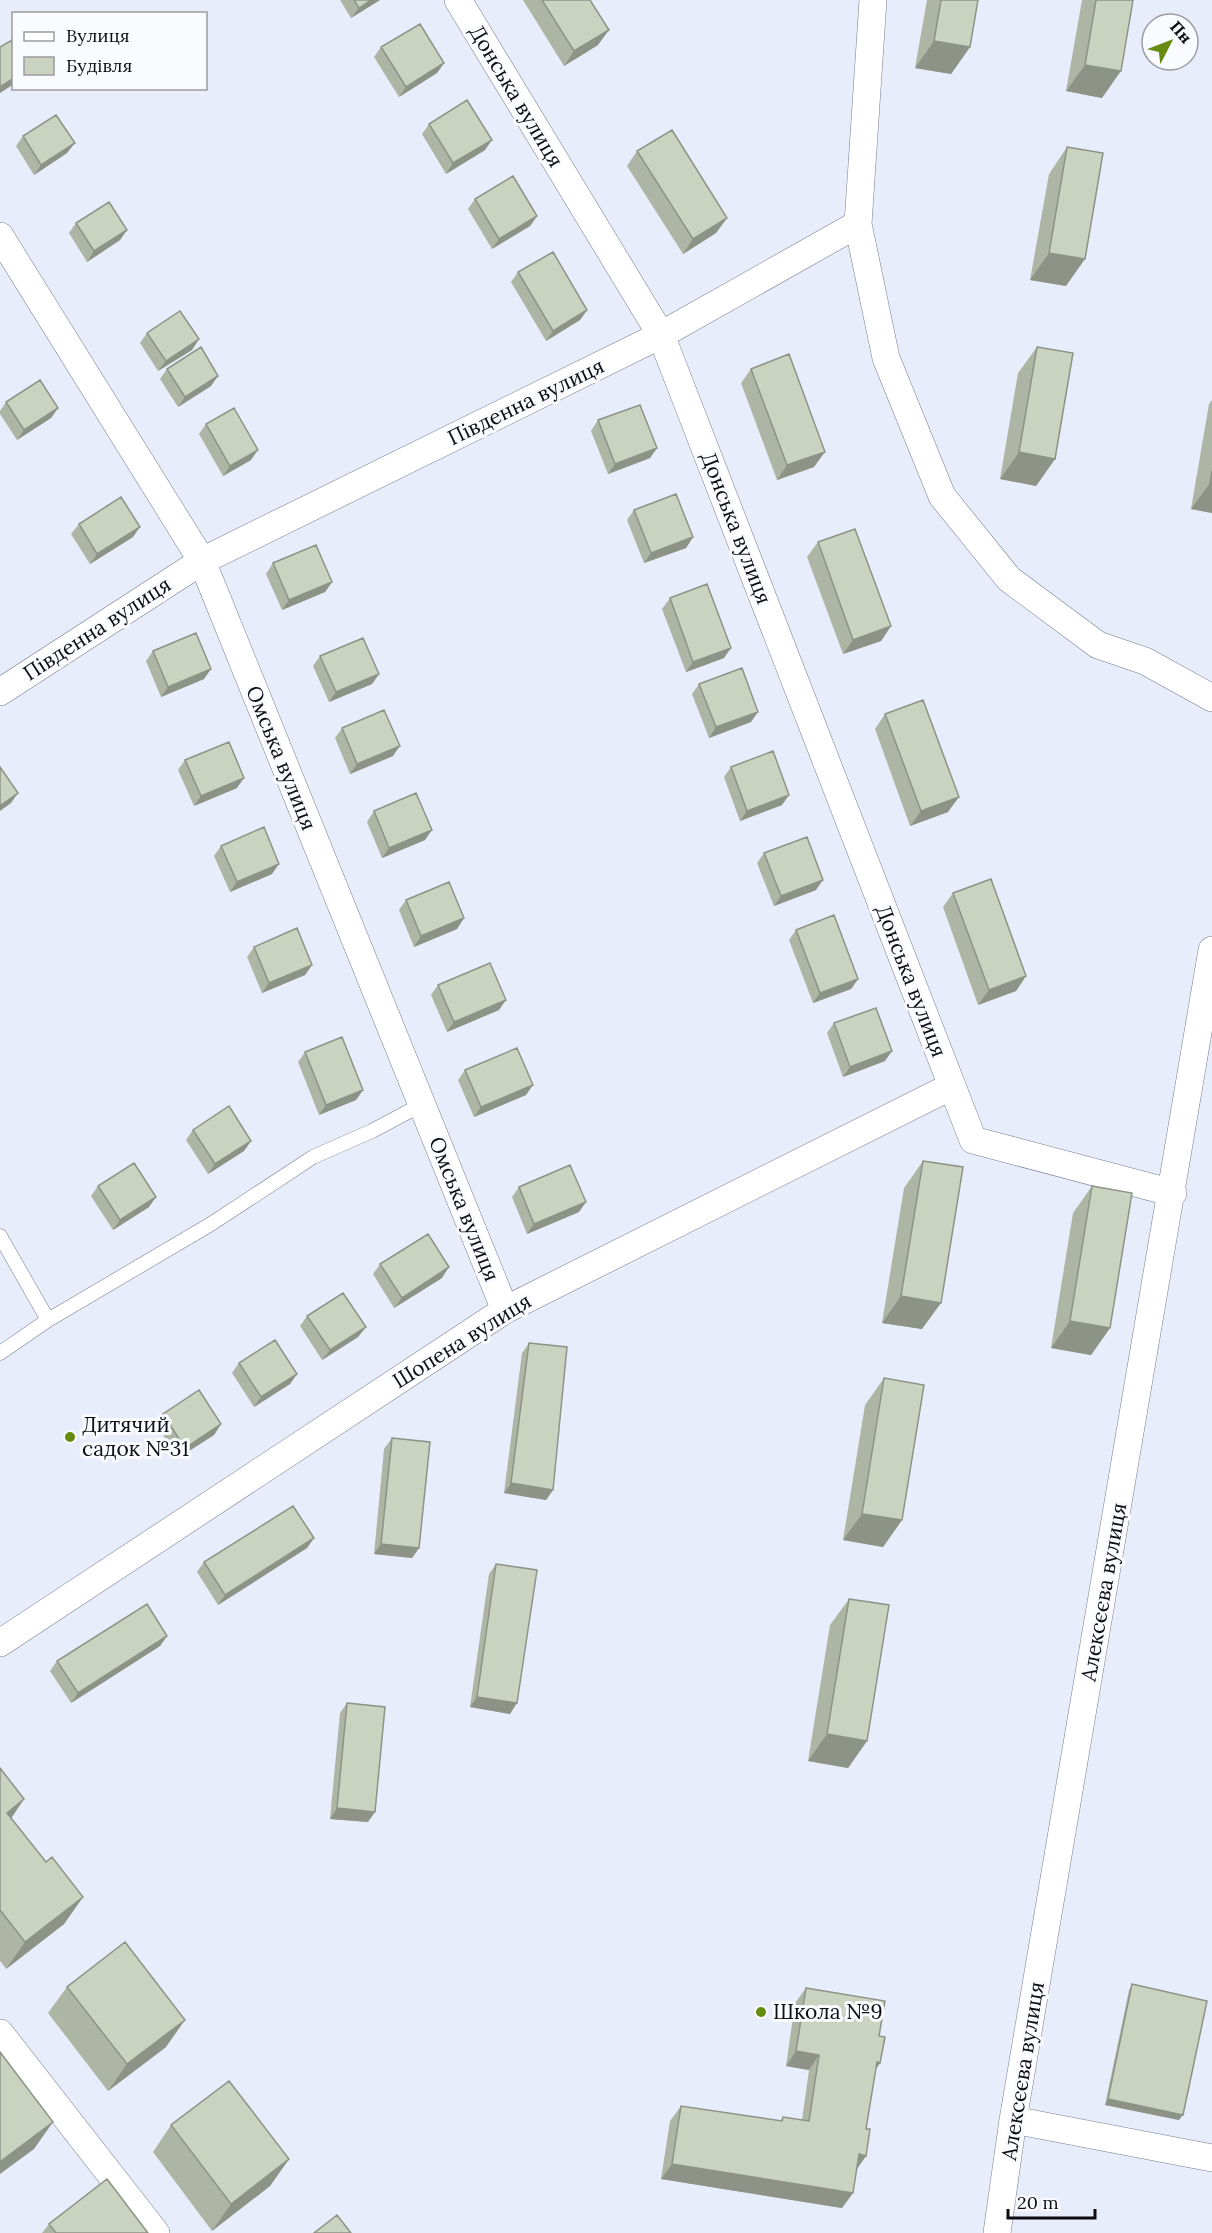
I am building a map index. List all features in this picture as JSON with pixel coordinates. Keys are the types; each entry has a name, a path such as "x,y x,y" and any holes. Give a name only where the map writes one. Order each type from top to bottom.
{"street":[{"name":"Донська вулиця","path":"458,0 661,335 973,1140 1173,1193"},
{"path":"873,0 858,224 886,358 942,496 1009,579 1098,645 1145,661 1212,698"},
{"name":"Південна вулиця","path":"0,692 202,561 661,335 858,224"},
{"name":"Омська вулиця","path":"0,236 202,561 505,1310"},
{"name":"Алексєєва вулиця","path":"997,2233 1013,2120 1173,1193 1212,950"},
{"name":"Шопена вулиця","path":"0,1643 505,1310 952,1086"},
{"path":"0,2033 156,2233"},
{"path":"1013,2120 1212,2158"}],"lane":[{"path":"0,1353 48,1320 211,1224 313,1157 372,1131 421,1105"},
{"path":"0,1236 48,1320"}],"building":[{"path":"354,0 371,0 359,8"},
{"path":"542,0 590,0 609,30 574,51"},
{"path":"941,0 978,0 970,47 934,41"},
{"path":"1096,0 1133,0 1121,71 1085,65"},
{"path":"420,24 444,63 406,87 381,47"},
{"path":"12,40 12,79 0,87 0,47"},
{"path":"467,100 492,140 453,163 429,124"},
{"path":"56,115 75,143 41,165 23,136"},
{"path":"672,130 727,218 693,239 637,151"},
{"path":"1067,147 1103,153 1085,259 1049,253"},
{"path":"513,176 537,216 499,239 475,199"},
{"path":"109,202 127,230 94,251 76,223"},
{"path":"553,252 587,310 553,331 518,272"},
{"path":"180,311 199,339 166,361 147,333"},
{"path":"201,347 218,376 185,397 167,369"},
{"path":"1037,347 1073,353 1055,459 1019,452"},
{"path":"789,354 825,452 787,465 751,369"},
{"path":"40,380 58,408 24,430 6,402"},
{"path":"640,405 657,448 615,464 598,420"},
{"path":"234,408 258,450 230,466 206,424"},
{"path":"676,494 693,537 651,553 634,510"},
{"path":"121,497 140,527 97,554 79,524"},
{"path":"855,529 891,626 853,640 818,542"},
{"path":"316,545 332,582 289,600 273,563"},
{"path":"707,584 731,648 693,662 670,598"},
{"path":"196,633 211,669 168,687 153,651"},
{"path":"363,638 379,674 336,692 320,656"},
{"path":"742,668 758,712 716,727 699,684"},
{"path":"923,700 959,797 921,811 885,714"},
{"path":"384,710 400,746 357,764 342,728"},
{"path":"229,742 244,778 201,796 185,760"},
{"path":"773,751 789,795 747,811 731,767"},
{"path":"0,767 18,793 0,806"},
{"path":"416,793 432,830 389,848 374,811"},
{"path":"264,827 279,864 237,882 221,846"},
{"path":"807,837 823,880 781,896 764,853"},
{"path":"991,879 1026,976 989,990 953,893"},
{"path":"449,882 464,918 421,936 406,900"},
{"path":"834,915 858,979 820,993 796,930"},
{"path":"297,928 312,965 269,983 254,947"},
{"path":"490,963 506,1000 454,1022 438,985"},
{"path":"876,1008 892,1051 850,1067 834,1023"},
{"path":"342,1037 363,1090 326,1105 305,1052"},
{"path":"517,1048 533,1085 481,1107 465,1070"},
{"path":"229,1106 251,1141 215,1164 193,1130"},
{"path":"923,1161 963,1167 941,1303 901,1296"},
{"path":"134,1163 156,1197 120,1220 98,1186"},
{"path":"570,1165 586,1202 534,1224 519,1187"},
{"path":"1092,1186 1132,1193 1110,1328 1070,1321"},
{"path":"428,1234 449,1267 402,1298 380,1264"},
{"path":"343,1293 366,1327 330,1350 307,1316"},
{"path":"275,1340 297,1374 261,1397 239,1363"},
{"path":"529,1343 567,1347 553,1490 511,1483"},
{"path":"884,1378 924,1385 902,1520 862,1514"},
{"path":"199,1390 221,1424 185,1448 163,1414"},
{"path":"392,1438 430,1442 419,1548 381,1544"},
{"path":"293,1506 314,1538 225,1595 204,1562"},
{"path":"496,1564 537,1570 517,1703 477,1697"},
{"path":"849,1599 889,1605 867,1741 827,1734"},
{"path":"147,1604 167,1636 78,1693 57,1661"},
{"path":"347,1703 385,1707 375,1812 337,1808"},
{"path":"0,1768 24,1799 7,1813 46,1862 52,1857 83,1897 25,1942 0,1910"},
{"path":"125,1942 185,2020 127,2064 67,1987"},
{"path":"1132,1984 1207,2001 1183,2115 1108,2099"},
{"path":"806,1988 885,2001 879,2036 885,2037 880,2063 877,2062 866,2129 870,2129 866,2156 859,2154 853,2193 672,2164 681,2106 782,2121 783,2117 809,2121 819,2055 796,2051"},
{"path":"0,2052 53,2122 0,2162"},
{"path":"229,2081 289,2159 231,2204 171,2125"},
{"path":"107,2179 148,2233 56,2233 49,2224"},
{"path":"337,2215 351,2233 314,2233"}],"place":[{"name":"Дитячий садок №31","path":"70,1437"},
{"name":"Школа №9","path":"761,2012"}]}
